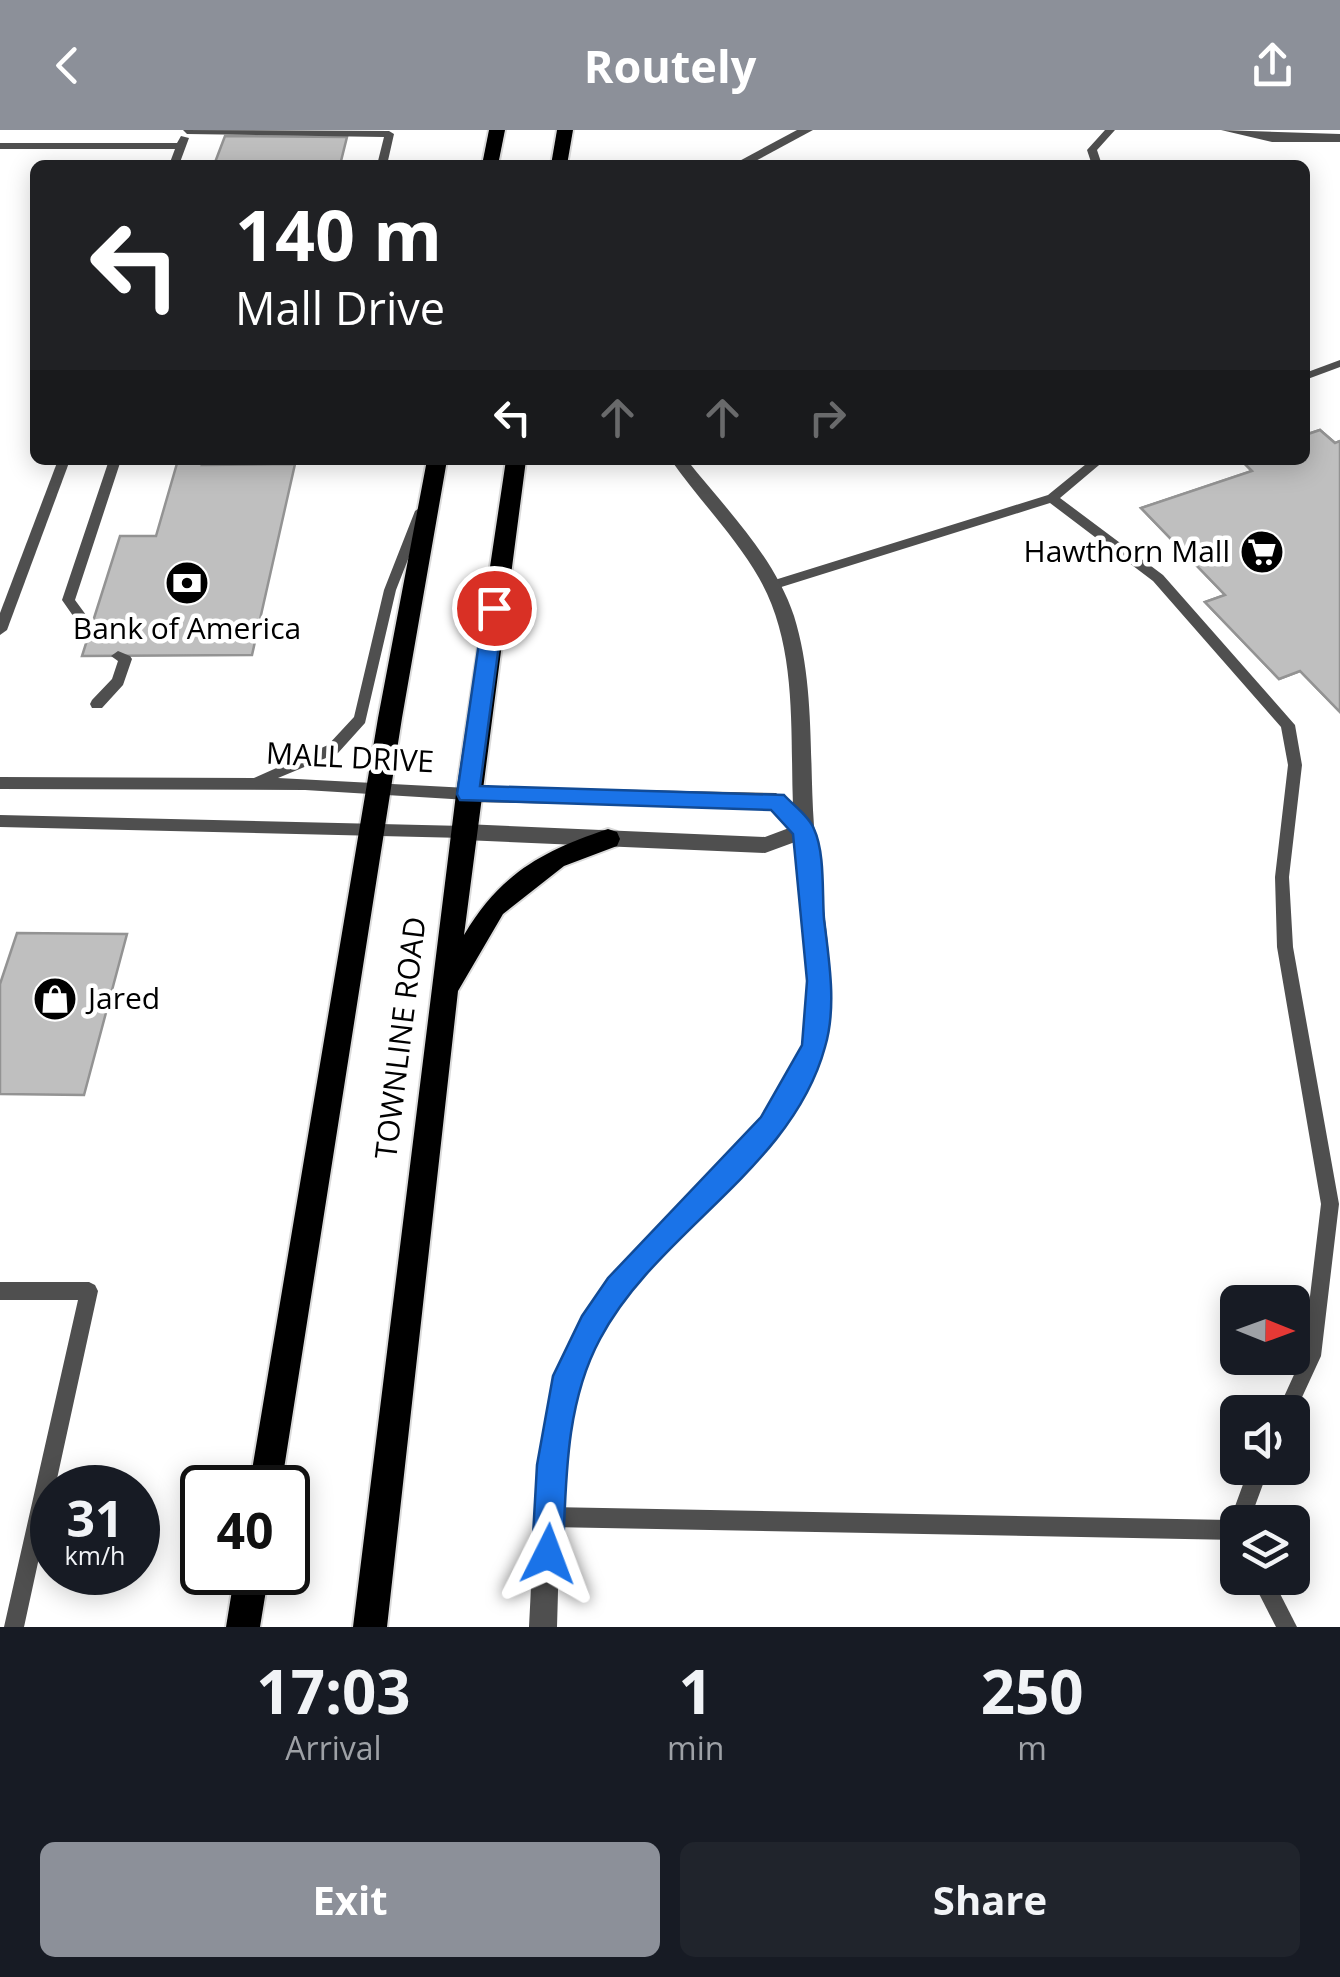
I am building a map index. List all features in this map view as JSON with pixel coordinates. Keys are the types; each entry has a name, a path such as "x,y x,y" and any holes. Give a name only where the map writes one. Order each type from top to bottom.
{"main road":[{"path":"491,160 497,130"},
{"path":"561,160 564,130"},
{"name":"TOWNLINE ROAD","path":"370,1627 468,794 515,465"},
{"name":"TOWNLINE ROAD","path":"269,1465 372,828 435,470"},
{"path":"443,996 494,908 554,860 608,839"},
{"path":"243,1627 248,1595"}],"street":[{"path":"748,160 808,130"},
{"path":"1227,130 1272,138 1340,138"},
{"path":"543,1627 552,1465 568,1376 592,1326 618,1288 770,1126 802,1075 814,1045 819,981 804,831 796,668 785,614 770,586 683,465"},
{"name":"MALL DRIVE","path":"468,794 776,801 804,831"},
{"path":"464,832 765,845 804,831"}],"lane":[{"path":"176,160 187,130 389,134 383,160"},
{"path":"1095,160 1092,150 1110,130"},
{"path":"0,146 182,146"},
{"path":"1310,375 1340,363"},
{"path":"0,630 62,465"},
{"path":"90,630 68,600 113,465"},
{"path":"770,586 1052,498 1093,465"},
{"path":"248,784 333,748 360,719 390,590 435,470"},
{"path":"1052,498 1158,578 1288,724 1295,765 1282,877 1285,947 1330,1204 1312,1356 1294,1395"},
{"path":"97,704 118,681 125,659 118,656"},
{"name":"MALL DRIVE","path":"0,784 248,784 468,794"},
{"path":"0,821 464,832"},
{"path":"0,1292 89,1292 14,1627"},
{"path":"550,1517 1220,1528"},
{"path":"1269,1595 1287,1627"}],"building":[{"path":"225,136 347,137 341,160 216,160"},
{"name":"Hawthorn Mall","path":"1320,430 1335,443 1340,441 1340,712 1300,671 1279,679 1205,602 1225,595 1141,508 1252,471 1246,465 1310,465 1310,433"},
{"name":"Hawthorn Mall","path":"1320,430 1335,443 1340,441 1340,712 1300,671 1279,679 1205,602 1225,595 1141,508 1252,471 1246,465 1310,465 1310,433"},
{"name":"Bank of America","path":"177,465 295,465 252,655 82,656 120,536 156,536"},
{"name":"Jared","path":"17,933 127,934 84,1095 0,1094 0,984"}],"place":[{"name":"Hawthorn Mall","path":"1262,552"},
{"name":"Bank of America","path":"187,583"},
{"name":"Jared","path":"55,999"}],"route":[{"path":"494,608 468,794 776,801 804,831 819,981 814,1045 802,1075 770,1126 618,1288 592,1326 568,1376 552,1465 548,1554"}]}
